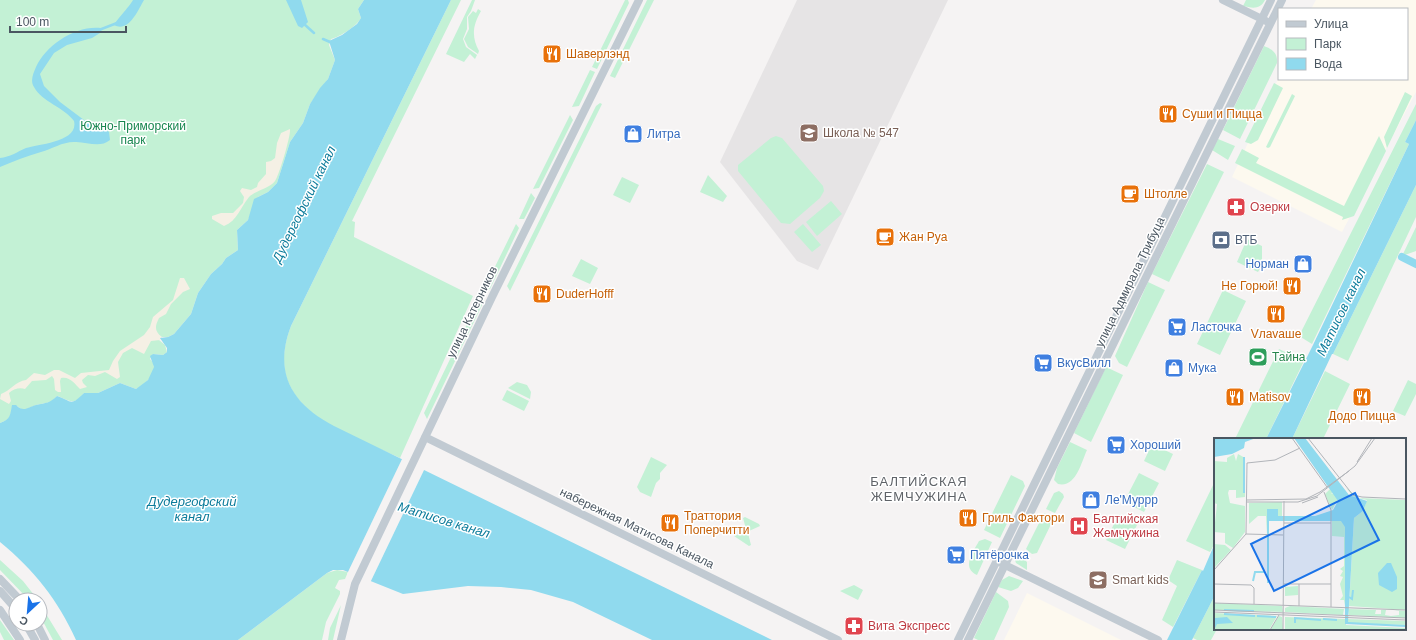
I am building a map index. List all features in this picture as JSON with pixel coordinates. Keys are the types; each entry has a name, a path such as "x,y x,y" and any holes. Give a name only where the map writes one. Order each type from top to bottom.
{"street":[{"name":"улица Катерников","path":"341,640 355,584 425,437 639,0"},
{"path":"1223,0 1270,23"},
{"name":"улица Адмирала Трибуца","path":"958,640 1271,0"},
{"name":"улица Адмирала Трибуца","path":"968,640 1282,0"},
{"name":"набережная Матисова Канала","path":"425,437 838,640"},
{"path":"997,560 1156,639"},
{"path":"0,579 12,592"},
{"path":"0,591 8,600"},
{"path":"0,610 20,640"}],"shaded area":[{"name":"Школа № 547","path":"797,0 948,0 818,270 797,261 720,162"},
{"path":"1316,0 1416,0 1416,92 1342,232 1232,177 1278,79 1408,80 1408,8 1312,8"},
{"path":"1027,593 1121,640 1004,640"}],"green space":[{"name":"Южно-Приморский парк","path":"0,0 364,0 358,9 361,18 359,21 339,36 331,39 329,45 335,60 328,79 310,104 303,123 290,142 277,183 268,192 258,197 248,220 237,230 238,250 226,258 211,274 198,293 191,314 174,334 168,337 162,337 159,340 165,345 167,352 163,355 153,354 150,359 154,367 148,380 136,389 120,383 98,393 84,393 74,401 57,396 51,402 36,405 27,409 21,409 17,406 12,407 9,418 0,423"},
{"path":"451,0 461,0 352,221 355,222 354,237 473,296 400,458 354,438 312,413 296,397 287,377 284,354 291,326"},
{"path":"472,0 475,0 467,17 467,29 463,39 466,47 477,55 475,59 470,54 464,62 446,54"},
{"path":"625,0 628,0 629,3 597,69 592,67"},
{"path":"647,0 654,0 615,78 610,76"},
{"path":"1246,0 1265,0 1258,7 1253,8 1243,6"},
{"path":"478,9 481,11 476,21 474,35 476,46 479,51 478,54 468,47 464,39 469,29 468,17 473,11 476,13"},
{"path":"1264,46 1274,52 1277,57 1277,63 1240,139 1223,130"},
{"path":"590,70 595,72 579,106 572,107"},
{"path":"1274,83 1283,88 1258,140 1251,144 1245,142"},
{"path":"1405,92 1412,96 1387,148 1384,137"},
{"path":"1292,94 1295,96 1270,147 1268,148 1266,147"},
{"path":"600,103 602,104 510,291 507,286 596,106"},
{"path":"1416,104 1416,120 1405,142 1409,144 1312,344 1299,336"},
{"path":"570,115 573,120 539,188 533,189"},
{"path":"776,136 782,138 823,186 824,191 820,198 790,224 781,223 738,171 738,165 771,138"},
{"path":"1379,136 1386,151 1354,216 1342,220 1343,217 1235,163 1242,149 1259,158 1256,163 1344,206"},
{"path":"1218,139 1235,146 1228,160 1212,150"},
{"path":"1207,164 1224,172 1169,282 1152,274"},
{"path":"708,175 727,196 723,202 700,192"},
{"path":"622,177 639,185 630,203 613,195"},
{"path":"1416,185 1416,217 1348,361 1333,354"},
{"path":"531,193 535,198 524,219 519,219"},
{"path":"831,201 842,214 817,236 806,222"},
{"path":"516,224 519,228 490,289 484,289"},
{"path":"803,224 821,245 812,252 794,232"},
{"path":"1416,227 1416,251 1402,256"},
{"path":"1247,239 1262,246 1262,265 1258,272 1237,262"},
{"path":"581,259 598,268 590,284 572,276"},
{"path":"1148,282 1165,290 1127,367 1119,363 1115,356"},
{"path":"1223,290 1246,301 1220,355 1197,344"},
{"path":"481,295 484,301 427,419 424,413"},
{"path":"1279,349 1304,361 1266,438 1235,438"},
{"path":"1106,367 1123,375 1091,442 1074,433"},
{"path":"1325,371 1350,384 1323,438 1292,438"},
{"path":"1408,380 1416,384 1416,394 1405,416 1393,411"},
{"path":"517,382 527,385 531,392 530,399 508,388"},
{"path":"507,390 529,401 524,411 502,400"},
{"path":"1070,442 1087,450 1080,468 1074,478 1064,484 1058,484 1054,480 1057,468"},
{"path":"1152,444 1173,454 1165,471 1144,461"},
{"path":"651,457 667,465 660,473 660,479 656,483 651,497 640,492 637,487"},
{"path":"1139,473 1159,483 1144,512 1124,502"},
{"path":"1011,475 1023,481 1025,486 1000,538 984,530"},
{"path":"1214,483 1214,545 1210,552 1186,541"},
{"path":"1059,491 1064,497 1055,513 1046,509 1054,493"},
{"path":"1044,513 1054,518 1037,553 1032,554 1026,549"},
{"path":"1119,514 1138,523 1125,549 1106,540"},
{"path":"745,517 759,524 760,526 749,531 746,529 743,518"},
{"path":"745,532 748,533 751,545 749,546 734,536"},
{"path":"985,539 992,542 977,575 972,572 969,564 979,541"},
{"path":"1017,553 1027,562 1027,570 1016,563 1014,557"},
{"path":"0,560 23,581 32,592 21,592 0,570"},
{"path":"1177,560 1202,570 1173,627 1162,620 1177,586 1168,580"},
{"path":"337,570 348,572 345,579 339,580 335,588 340,591 340,594 326,622 322,640 238,640 327,573"},
{"path":"1009,576 1023,581 1018,588 1011,591 998,587 1002,580"},
{"path":"854,585 863,590 858,600 840,591"},
{"path":"996,592 1008,601 1009,607 994,640 978,640 974,638"},
{"path":"1214,597 1214,630 1216,630 1211,640 1197,640 1193,638"},
{"path":"341,605 333,640 328,640 330,628"},
{"path":"48,617 62,640 53,640 48,631"},
{"path":"0,620 14,640 4,640 0,632"}],"sand":[{"path":"290,129 289,139 275,181 249,197 235,218 228,224 224,226 212,219 212,216 221,213 233,213 243,203 244,197 240,191 242,188 251,190 257,187 258,183 266,174 266,162 275,158 277,143 281,133"},
{"path":"180,278 184,278 190,289 183,292 171,304 166,314 159,318 156,330 162,337 160,340 151,341 144,354 132,348 123,353 118,362 120,377 117,379 105,372 95,376 88,375 82,380 87,387 80,389 70,379 61,378 61,392 58,392 55,390 54,379 52,376 46,380 32,381 25,389 15,389 9,393 11,401 9,404 0,399 1,394 19,382 26,380 34,373 45,375 54,370 59,370 75,378 81,373 109,370 120,351 144,335 150,327 153,317 173,300"}],"water":[{"path":"133,0 144,0 129,23 119,27 114,25 128,6"},
{"path":"286,0 301,0 308,22 302,28 298,26"},
{"name":"Дудергофский канал","path":"364,0 451,0 291,326 286,343 284,358 290,385 297,397 307,408 334,426 772,640 652,640 573,602 531,590 468,586 403,594 343,570 333,570 238,640 76,640 69,625 44,586 24,564 0,542 0,423 8,418 12,405 16,405 21,409 26,409 48,402 57,396 71,402 76,400 84,393 98,393 120,383 136,389 148,380 154,367 150,356 153,354 163,355 167,352 167,348 160,338 168,337 174,334 191,314 198,293 211,274 226,258 238,250 237,230 248,220 254,199 268,192 277,183 290,142 303,123 310,104 320,88 328,79 335,60 329,41 342,35 357,24 361,18 358,9"},
{"path":"91,28 101,28 100,33 92,38 67,45 54,53 40,74 44,86 60,102 84,120 101,126 109,132 110,140 101,144 79,142 65,143 0,167 0,158 26,148 56,141 70,134 74,128 74,121 65,112 42,97 33,85 33,75 41,59 54,44 72,33"},
{"name":"Матисов канал","path":"1416,120 1416,185 1332,354 1292,438 1266,438 1313,345 1409,144 1405,142"},
{"path":"1214,545 1214,597 1192,640 1167,640 1202,570 1203,571"}],"pier":[{"path":"403,457 425,468 370,583 347,574"}],"waterway":[{"path":"99,30 117,23"},
{"path":"304,24 314,33"},
{"path":"323,39 330,42"},
{"path":"1402,257 1416,264"}],"place":[{"name":"Шаверлэнд","path":"552,54"},
{"name":"Суши и Пицца","path":"1168,114"},
{"name":"Школа № 547","path":"809,133"},
{"name":"Литра","path":"633,134"},
{"name":"Штолле","path":"1130,194"},
{"name":"Озерки","path":"1236,207"},
{"name":"Жан Руа","path":"885,237"},
{"name":"ВТБ","path":"1221,240"},
{"name":"Норман","path":"1303,264"},
{"name":"Не Горюй!","path":"1292,286"},
{"name":"DuderHofff","path":"542,294"},
{"name":"Vлаvаше","path":"1276,314"},
{"name":"Ласточка","path":"1177,327"},
{"name":"Тайна","path":"1258,357"},
{"name":"ВкусВилл","path":"1043,363"},
{"name":"Мука","path":"1174,368"},
{"name":"Matisov","path":"1235,397"},
{"name":"Додо Пицца","path":"1362,397"},
{"name":"Хороший","path":"1116,445"},
{"name":"Ле'Муррр","path":"1091,500"},
{"name":"Гриль Фактори","path":"968,518"},
{"name":"Траттория Поперчитти","path":"670,523"},
{"name":"Балтийская Жемчужина","path":"1079,526"},
{"name":"Пятёрочка","path":"956,555"},
{"name":"Smart kids","path":"1098,580"},
{"name":"Вита Экспресс","path":"854,626"}],"district":[{"name":"БАЛТИЙСКАЯ ЖЕМЧУЖИНА","path":"919,488"}]}
